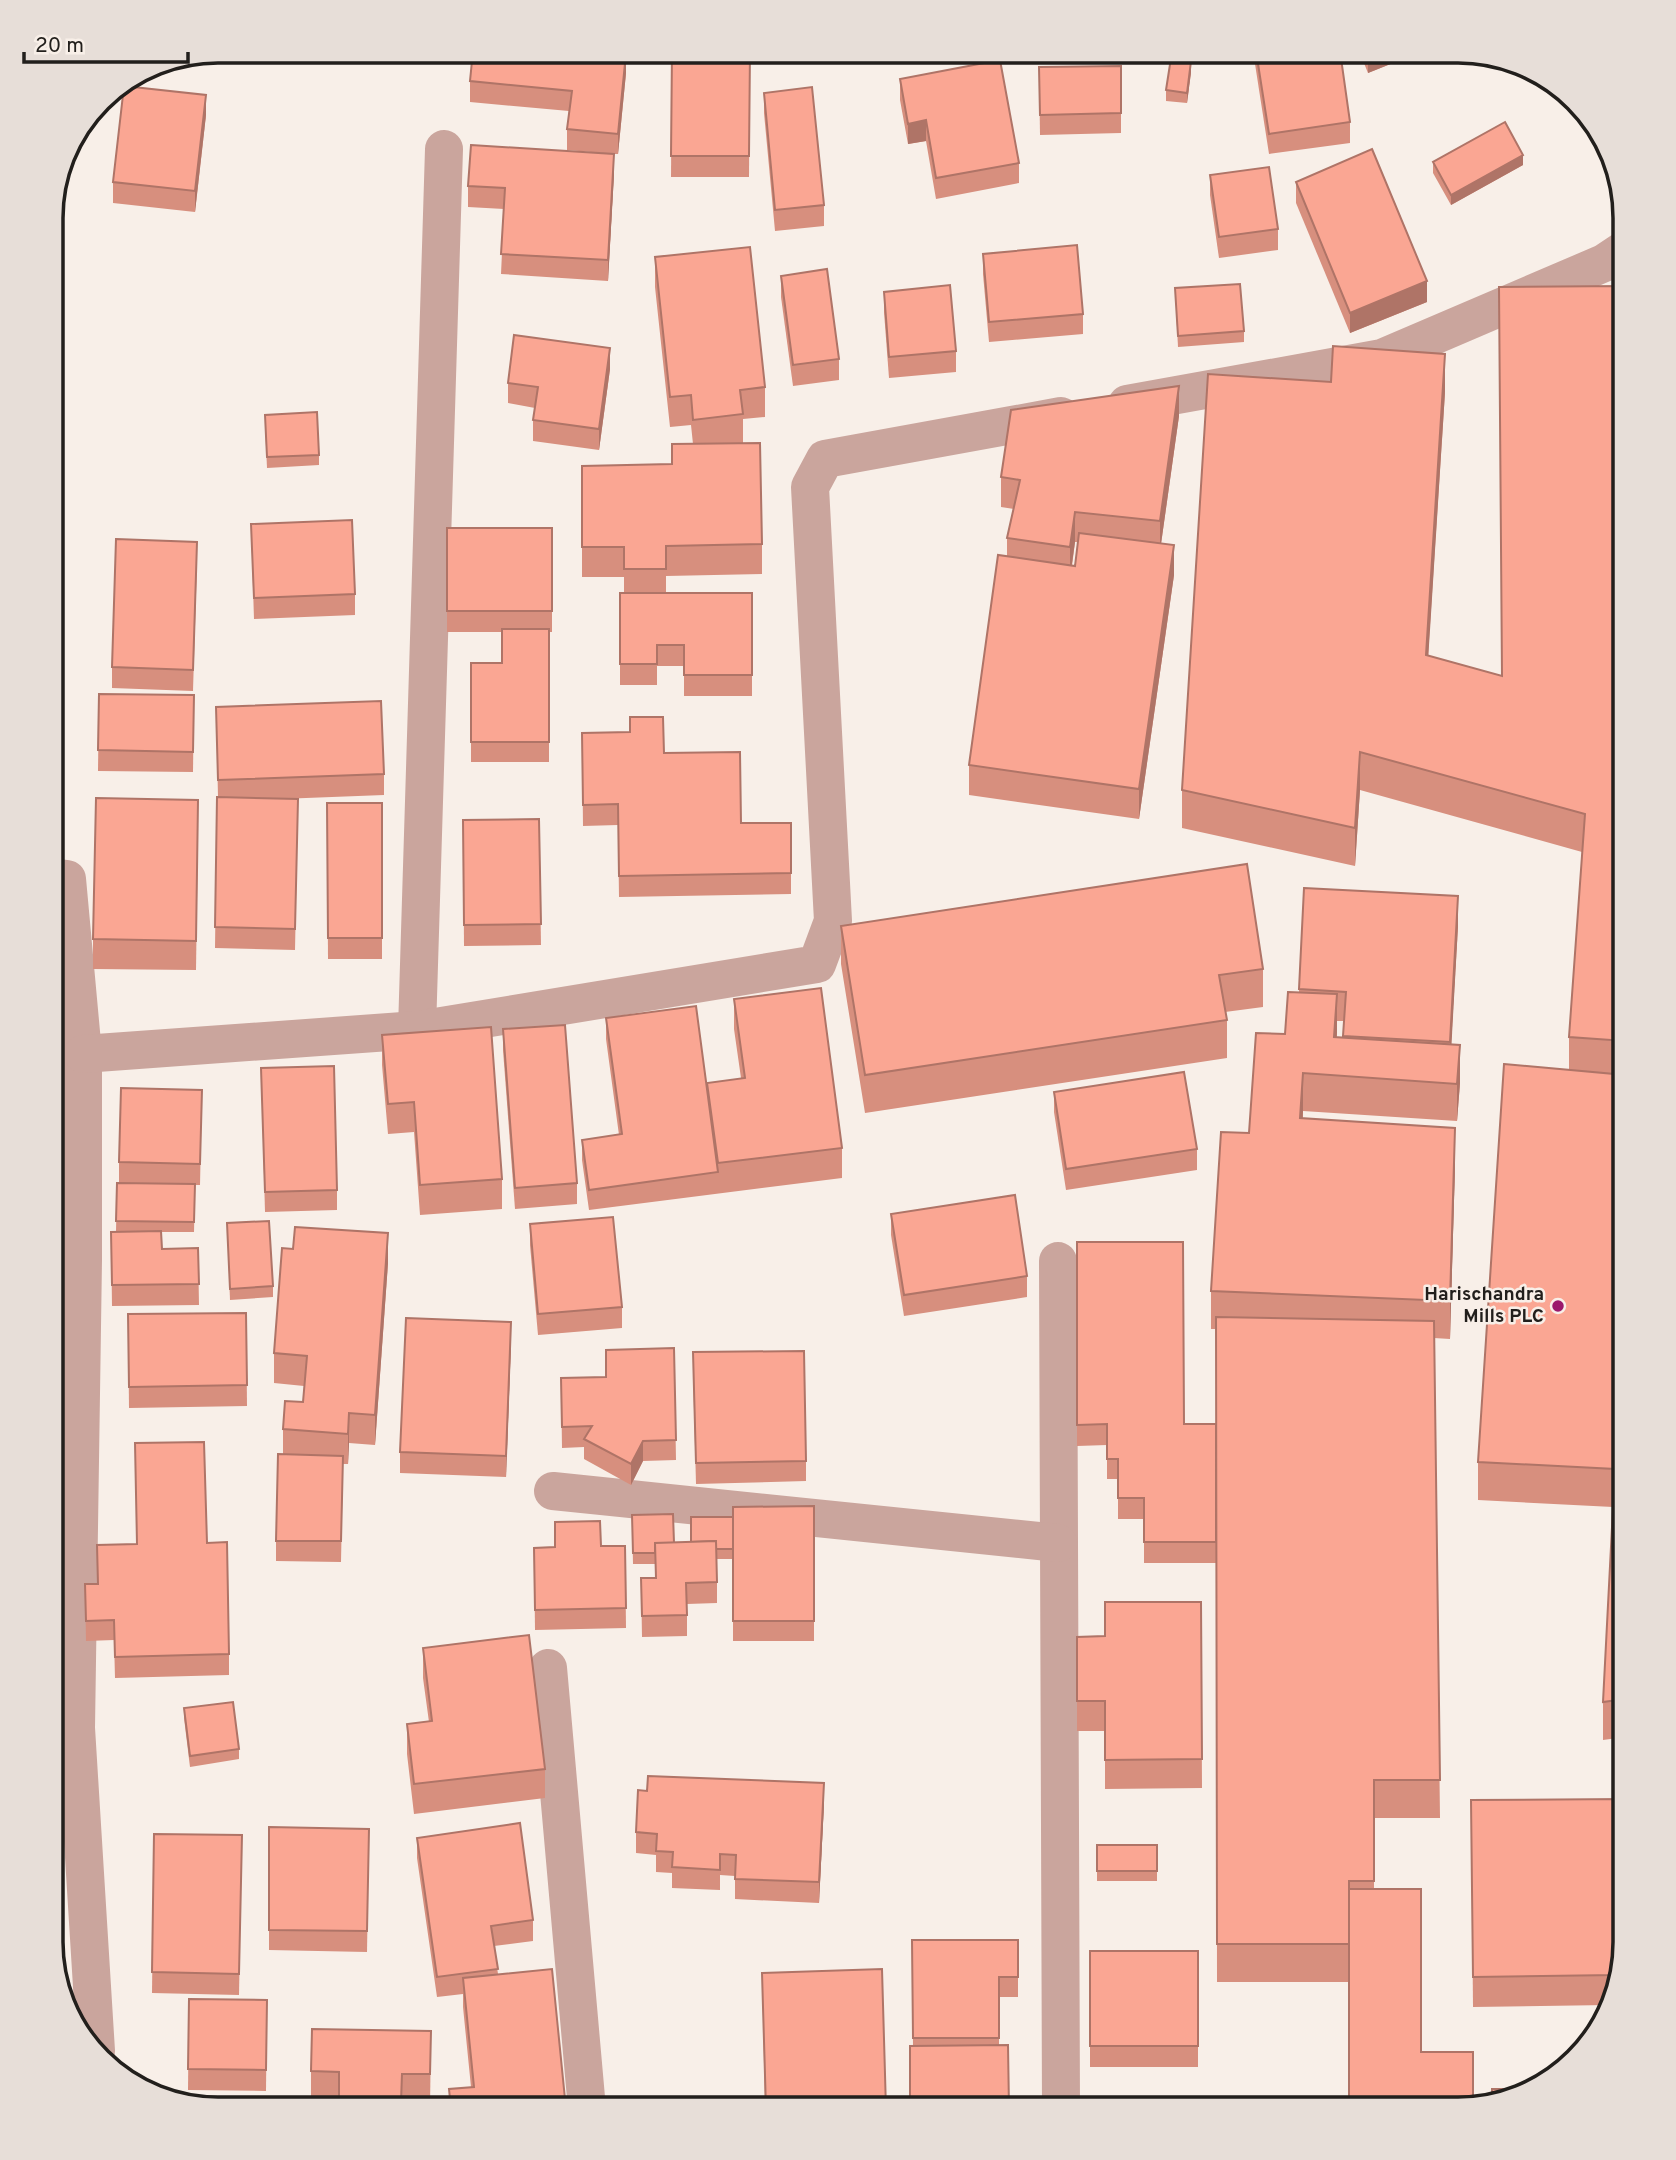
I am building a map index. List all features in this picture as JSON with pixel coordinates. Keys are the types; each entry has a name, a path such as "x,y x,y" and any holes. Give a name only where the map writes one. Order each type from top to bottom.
{"street":[{"path":"417,1030 444,149"},
{"path":"83,1054 417,1030 817,964 833,921 810,487 825,459 1382,358 1613,256"},
{"path":"63,878 67,879 83,1054 83,1259 76,1728 95,2036"},
{"path":"1058,1261 1061,2097"},
{"path":"553,1491 1058,1543"},
{"path":"548,1668 586,2097"}],"building":[{"path":"472,63 625,63 618,134 567,129 572,91 470,81"},
{"path":"672,63 750,63 749,156 671,156"},
{"path":"984,63 1001,63 1019,163 936,178 926,120 908,124 900,79"},
{"path":"1170,63 1191,63 1187,93 1166,90"},
{"path":"1258,63 1342,63 1350,122 1269,134"},
{"path":"1121,66 1121,113 1040,115 1039,67"},
{"path":"135,87 206,95 195,191 113,182 123,96"},
{"path":"812,87 824,205 775,210 764,93"},
{"path":"1505,122 1523,155 1451,195 1433,162"},
{"path":"471,145 614,154 608,260 501,254 505,188 468,186"},
{"path":"1372,149 1427,281 1350,313 1296,182"},
{"path":"1269,167 1278,229 1219,237 1210,175"},
{"path":"1077,245 1083,314 989,322 983,254"},
{"path":"750,247 765,387 740,390 743,414 693,420 691,395 670,397 655,257"},
{"path":"827,269 839,359 793,365 781,276"},
{"path":"1240,284 1244,331 1178,336 1175,288"},
{"path":"950,285 956,351 889,357 884,292"},
{"path":"1613,286 1613,1040 1569,1037 1585,814 1360,752 1355,828 1182,790 1208,374 1331,382 1333,346 1445,354 1426,655 1502,676 1499,287"},
{"path":"514,335 610,348 599,429 533,420 538,387 508,383"},
{"path":"1179,386 1160,521 1075,512 1070,547 1007,538 1020,480 1001,477 1011,410"},
{"path":"317,412 319,455 267,457 265,415"},
{"path":"760,443 762,544 666,546 666,569 624,569 624,547 582,547 582,466 672,464 672,444"},
{"path":"352,520 355,594 254,598 251,524"},
{"path":"447,528 552,528 552,611 447,611"},
{"path":"1079,533 1174,545 1139,789 969,765 998,555 1075,566"},
{"path":"116,539 197,542 193,670 112,667"},
{"path":"620,593 752,593 752,675 684,675 684,645 657,645 657,664 620,664"},
{"path":"502,629 549,629 549,742 471,742 471,663 502,663"},
{"path":"99,694 194,695 193,752 98,750"},
{"path":"381,701 384,774 218,780 216,707"},
{"path":"630,717 663,717 664,753 740,752 741,823 791,823 791,873 619,876 618,804 583,805 582,733 630,732"},
{"path":"217,797 298,799 295,929 215,927"},
{"path":"96,798 198,800 196,941 93,939"},
{"path":"327,803 382,803 382,938 328,938"},
{"path":"539,819 541,924 464,925 463,820"},
{"path":"1247,864 1263,969 1219,975 1227,1020 865,1075 841,926"},
{"path":"1304,888 1458,896 1450,1042 1343,1036 1346,992 1299,989"},
{"path":"821,988 842,1148 718,1163 707,1083 745,1078 734,999"},
{"path":"1288,992 1337,994 1334,1037 1460,1045 1457,1084 1303,1073 1300,1118 1455,1128 1450,1301 1211,1291 1221,1132 1249,1133 1256,1033 1285,1034"},
{"path":"696,1006 718,1172 589,1190 582,1140 622,1134 606,1018"},
{"path":"565,1025 577,1183 515,1188 503,1029"},
{"path":"491,1027 502,1179 420,1185 414,1102 388,1104 382,1035"},
{"name":"Harischandra Mills PLC","path":"1504,1064 1613,1074 1613,1469 1478,1462"},
{"path":"334,1066 337,1190 265,1192 261,1068"},
{"path":"1184,1072 1197,1149 1066,1169 1054,1092"},
{"path":"121,1088 202,1090 200,1164 119,1162"},
{"path":"117,1183 195,1184 194,1222 116,1221"},
{"path":"1015,1195 1027,1276 904,1295 891,1214"},
{"path":"613,1217 622,1307 538,1314 530,1224"},
{"path":"269,1221 273,1286 230,1289 227,1223"},
{"path":"295,1227 388,1233 375,1415 349,1413 348,1434 283,1429 285,1401 303,1402 307,1356 274,1353 282,1248 293,1249"},
{"path":"161,1231 162,1249 198,1248 199,1284 112,1285 111,1232"},
{"path":"1077,1242 1183,1242 1184,1424 1216,1424 1216,1542 1144,1542 1144,1498 1118,1498 1118,1459 1107,1459 1107,1424 1077,1425"},
{"path":"246,1313 247,1385 129,1387 128,1314"},
{"path":"1216,1317 1434,1321 1440,1780 1374,1780 1374,1881 1349,1881 1349,1944 1217,1944"},
{"path":"406,1318 511,1322 506,1456 400,1452"},
{"path":"674,1348 676,1440 643,1441 631,1464 584,1439 592,1426 562,1427 561,1378 606,1377 606,1350"},
{"path":"804,1351 806,1461 696,1463 693,1352"},
{"path":"204,1442 207,1543 227,1542 229,1654 115,1657 114,1620 86,1621 85,1584 98,1584 97,1545 137,1544 135,1443"},
{"path":"278,1454 343,1456 341,1541 276,1541"},
{"path":"814,1506 814,1621 733,1621 733,1507"},
{"name":"Harischandra Mills PLC","path":"1613,1508 1613,1701 1603,1702"},
{"path":"673,1514 674,1543 655,1543 655,1553 633,1553 632,1515"},
{"path":"691,1517 733,1517 733,1549 716,1549 716,1541 691,1542"},
{"path":"600,1521 601,1546 625,1546 626,1608 535,1610 534,1548 555,1547 555,1522"},
{"path":"716,1541 717,1582 686,1583 687,1615 642,1616 641,1578 656,1578 655,1543"},
{"path":"1105,1602 1201,1602 1202,1759 1105,1760 1105,1701 1077,1701 1077,1637 1105,1636"},
{"path":"529,1635 545,1769 414,1784 407,1724 432,1721 423,1648"},
{"path":"233,1702 239,1749 190,1756 184,1708"},
{"path":"648,1776 824,1783 819,1882 735,1879 736,1855 720,1854 720,1870 672,1867 673,1852 656,1851 657,1834 636,1832 638,1790 647,1791"},
{"path":"1613,1799 1613,1942 1609,1975 1473,1977 1471,1800"},
{"path":"520,1823 533,1920 491,1926 498,1969 437,1977 417,1838"},
{"path":"269,1827 369,1829 367,1931 269,1930"},
{"path":"154,1834 242,1835 239,1974 152,1972"},
{"path":"1097,1845 1157,1845 1157,1871 1097,1871"},
{"path":"1349,1889 1421,1889 1421,2052 1473,2052 1473,2096 1349,2097"},
{"path":"912,1940 1018,1940 1018,1977 999,1977 999,2038 913,2038"},
{"path":"1090,1951 1198,1951 1198,2046 1090,2046"},
{"path":"552,1969 565,2097 450,2097 449,2089 474,2087 463,1978"},
{"path":"882,1969 886,2097 766,2097 762,1973"},
{"path":"189,1999 267,2000 266,2070 188,2069"},
{"path":"312,2029 431,2031 430,2074 402,2074 401,2097 339,2097 339,2072 311,2071"},
{"path":"1008,2045 1009,2097 910,2097 910,2046"},
{"path":"1492,2089 1508,2089 1492,2093"}],"place":[{"name":"Harischandra Mills PLC","path":"1558,1306"}]}
